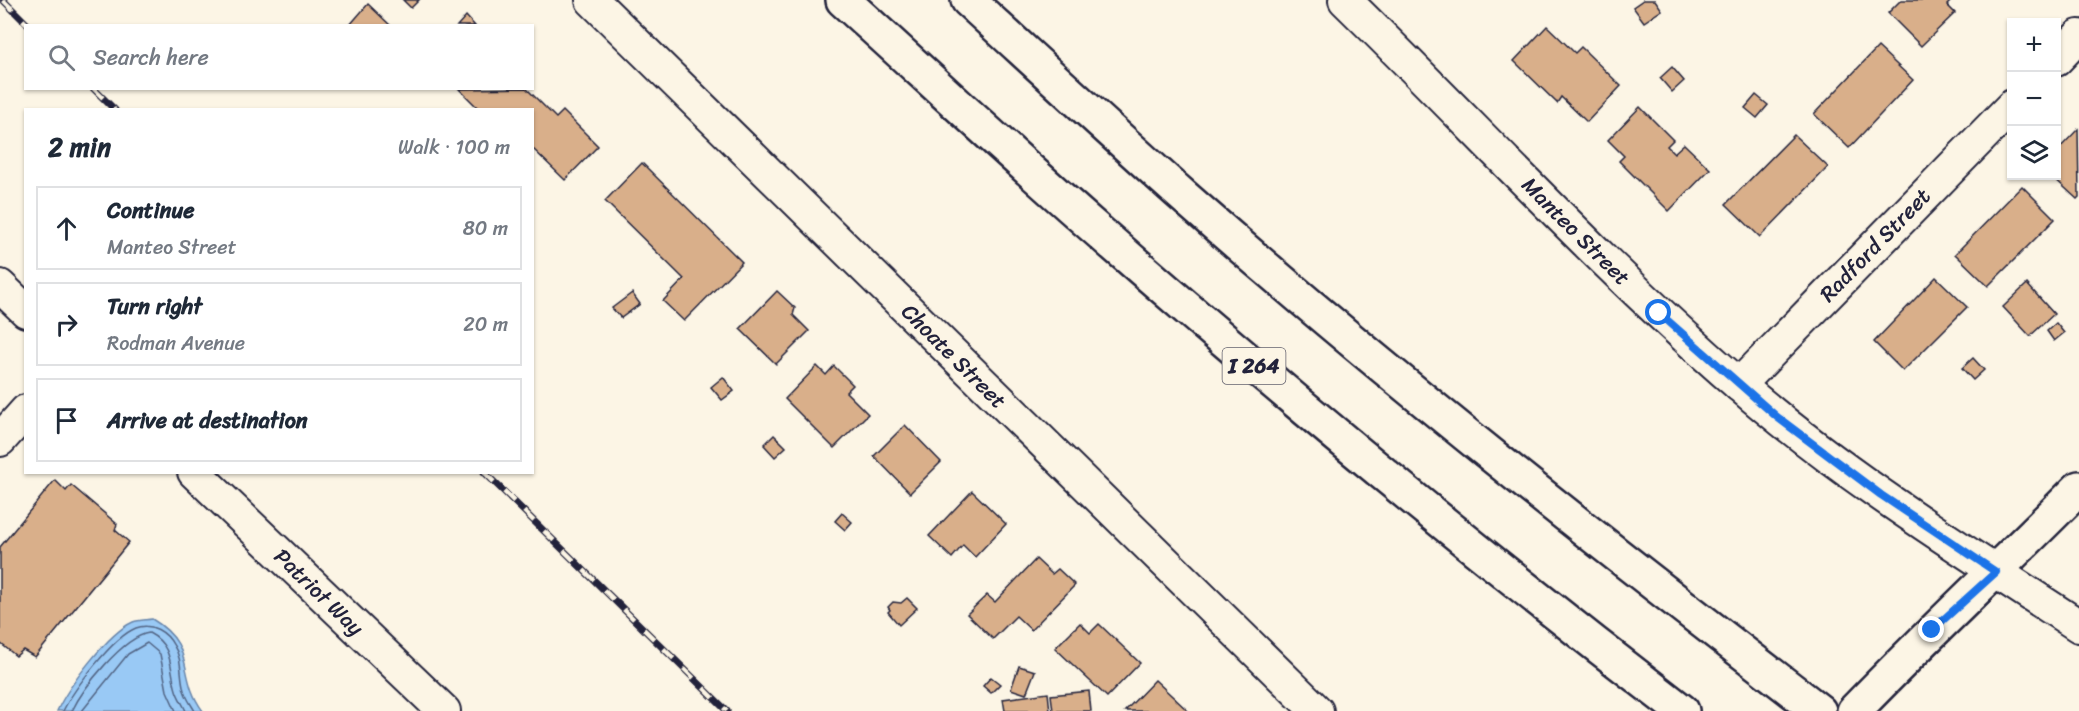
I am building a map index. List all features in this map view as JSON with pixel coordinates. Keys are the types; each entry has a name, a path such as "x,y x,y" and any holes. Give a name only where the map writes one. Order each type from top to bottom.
{"main road":[{"name":"I 264","path":"843,0 1096,229 1264,374 1569,624 1682,711"},
{"path":"968,0 1183,196 1364,350 1525,484 1818,711"},
{"path":"1854,711 1932,630 1996,572 2079,488"}],"street":[{"name":"Choate Street","path":"592,0 1317,711"},
{"name":"Manteo Street","path":"1353,3 1659,313 1739,385 1881,495 2079,627"},
{"path":"2061,55 2079,36"},
{"name":"Radford Street","path":"1739,385 2007,111"},
{"path":"0,286 24,309"},
{"path":"0,440 24,413"},
{"name":"Patriot Way","path":"197,474 444,711"}],"water":[{"path":"152,619 176,640 185,662 190,685 203,711 57,711 79,675 112,637 133,622"}],"building":[{"path":"403,0 419,0 411,8"},
{"path":"1643,0 1655,0 1662,10 1644,22 1633,7"},
{"path":"1901,0 1952,0 1947,5 1955,13 1921,46 1888,13"},
{"path":"368,4 389,24 351,24"},
{"path":"466,16 473,24 459,24"},
{"path":"1547,26 1575,53 1581,47 1621,86 1587,122 1561,97 1557,103 1514,61"},
{"path":"1878,47 1913,80 1849,148 1814,114"},
{"path":"1672,67 1684,81 1672,92 1660,78"},
{"path":"460,90 528,90 556,118 563,111 598,146 565,180 534,150 534,108 478,108"},
{"path":"1756,95 1768,105 1757,118 1745,108"},
{"path":"1640,107 1673,140 1667,146 1674,153 1684,144 1710,169 1669,211 1619,161 1624,156 1608,140"},
{"path":"2078,129 2079,197 2077,199 2056,180 2061,180 2061,147"},
{"path":"1794,135 1828,167 1760,237 1726,204"},
{"path":"642,163 742,262 684,321 663,301 684,279 605,201"},
{"path":"2022,186 2055,219 1988,286 1955,254"},
{"path":"1936,277 1967,307 1903,371 1874,342"},
{"path":"2027,284 2054,314 2030,336 2003,307"},
{"path":"777,291 795,308 793,315 809,331 776,364 740,329"},
{"path":"632,293 640,304 621,318 612,308"},
{"path":"2056,323 2064,333 2054,341 2047,331"},
{"path":"1973,358 1984,370 1973,380 1962,368"},
{"path":"817,366 826,375 834,366 853,385 846,392 868,414 834,448 785,399"},
{"path":"723,377 734,391 722,400 711,387"},
{"path":"905,425 941,462 910,493 874,456"},
{"path":"774,435 786,447 775,457 764,445"},
{"path":"55,480 66,491 71,485 117,524 115,530 129,542 35,657 23,650 16,656 0,643 0,547"},
{"path":"972,491 1006,524 975,557 963,545 952,558 929,536"},
{"path":"842,513 852,522 845,530 835,521"},
{"path":"1036,559 1052,574 1058,569 1075,585 1031,630 1016,616 993,639 967,614 987,595 995,602"},
{"path":"907,598 917,608 899,625 888,612 890,610 888,607 893,602 901,603"},
{"path":"1080,623 1090,633 1099,624 1140,663 1107,697 1055,648"},
{"path":"1019,666 1035,671 1026,694 1011,689"},
{"path":"991,677 1000,684 991,693 983,686"},
{"path":"1155,680 1188,711 1125,711"},
{"path":"1089,691 1091,711 1053,711 1051,695"},
{"path":"1048,693 1050,711 1005,711 1003,699"}],"railway":[{"path":"3,0 27,24"},
{"path":"95,90 113,108"},
{"path":"486,474 727,711"}],"route":[{"path":"1659,313 1777,417 1881,495 1996,572 1932,630"}]}
